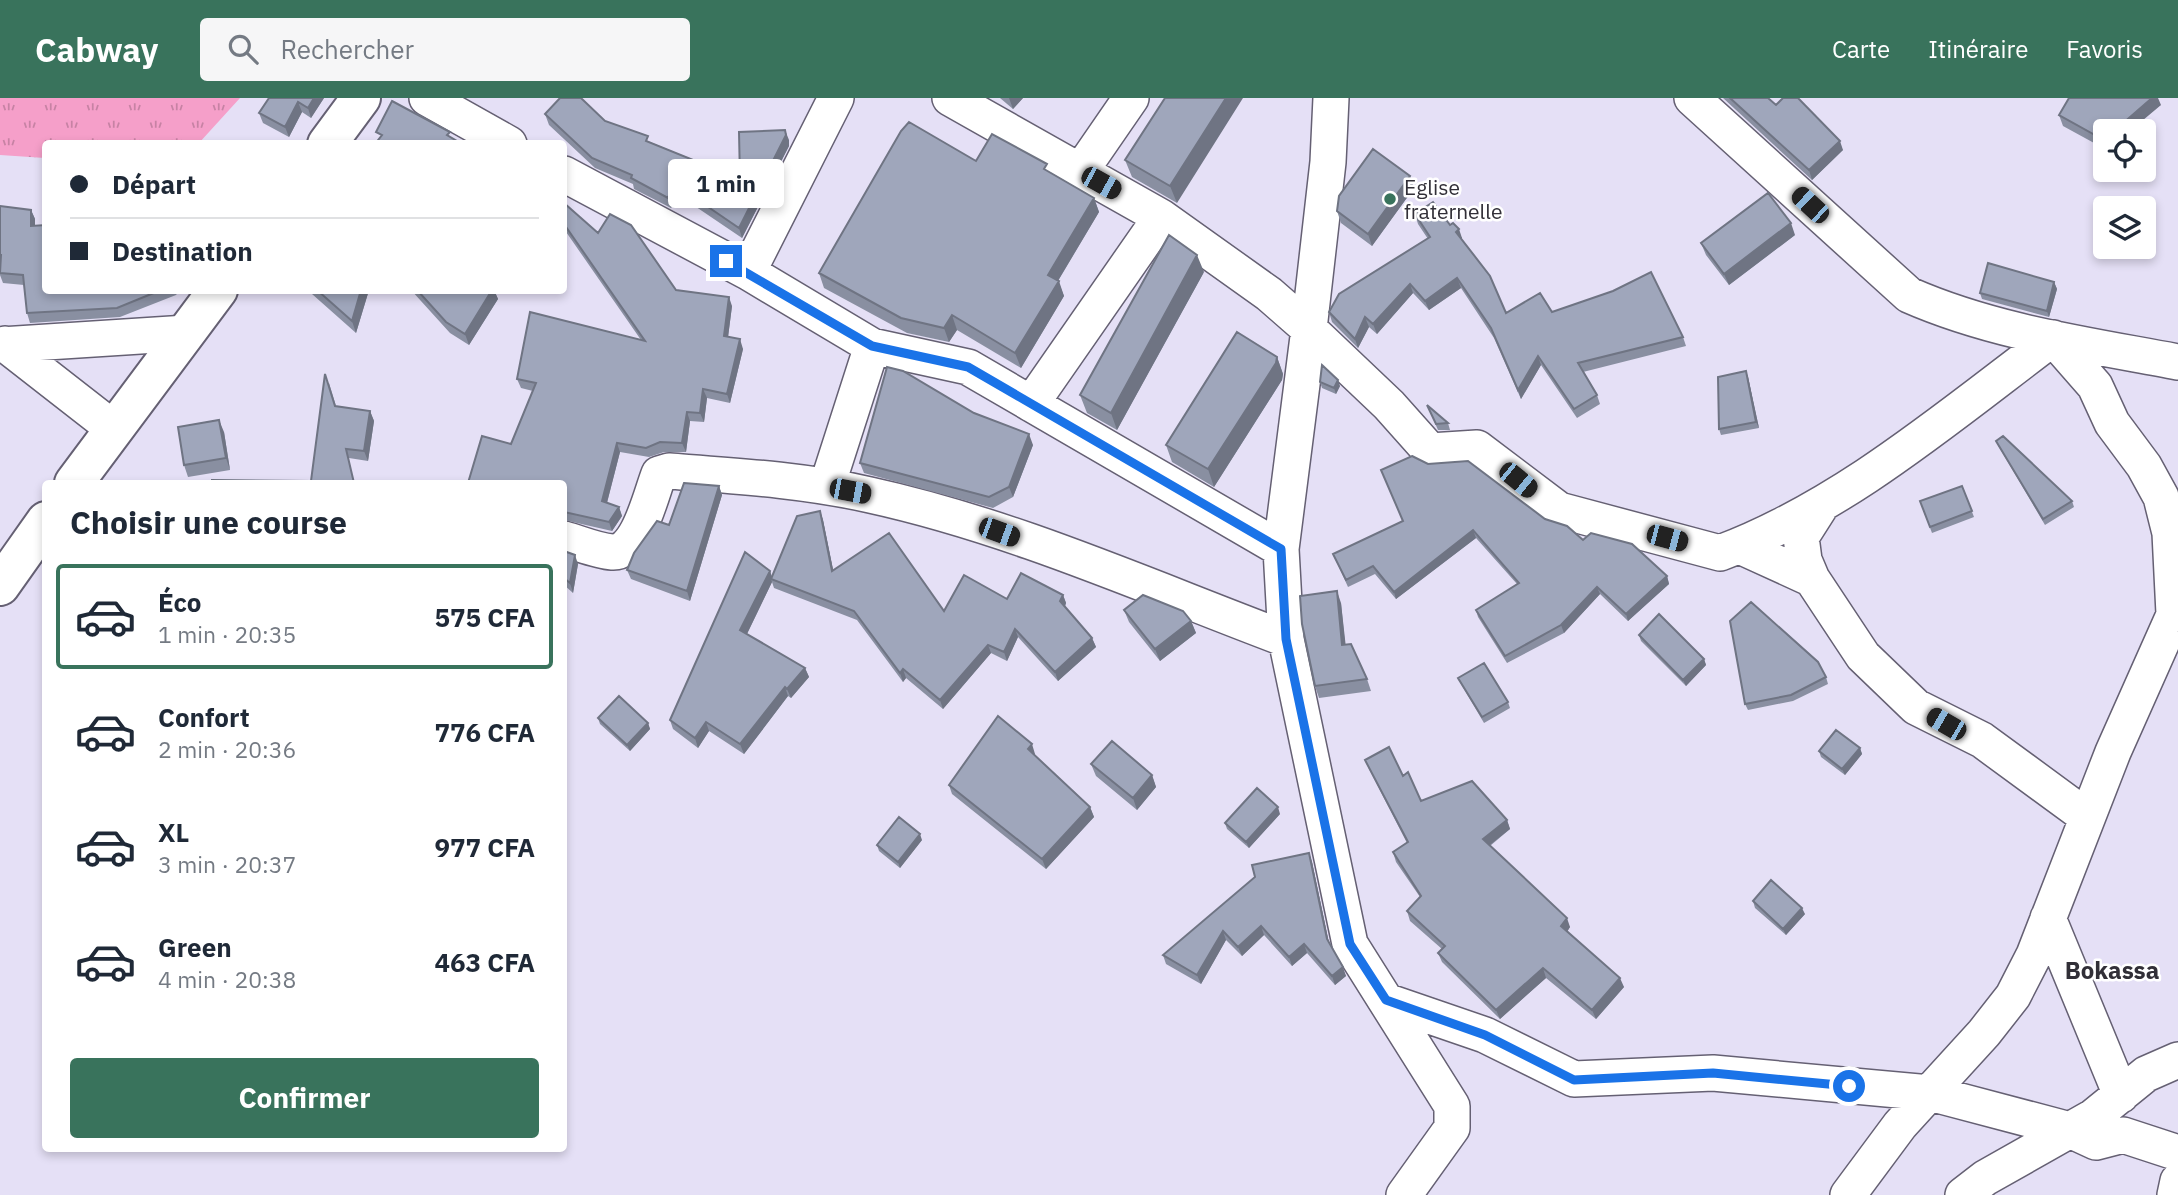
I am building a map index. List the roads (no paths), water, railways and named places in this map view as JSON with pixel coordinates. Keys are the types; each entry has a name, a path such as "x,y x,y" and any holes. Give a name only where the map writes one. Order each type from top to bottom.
{"main road":[{"path":"330,140 361,98"},
{"path":"80,480 114,429 215,294"},
{"path":"0,586 42,527"}],"street":[{"path":"427,98 502,140"},
{"path":"748,272 836,98"},
{"path":"950,98 1161,217 1269,294 1389,405 1430,451 1477,448 1559,510 1720,553 1742,547 1822,504 1922,436 2053,338"},
{"path":"1080,172 1131,98"},
{"path":"1331,98 1328,162 1281,549 1286,639 1350,944 1441,1083 1452,1105 1452,1129 1404,1195"},
{"path":"1692,98 1909,295 1946,311 2053,338 2178,362"},
{"path":"567,176 748,272 872,346 968,367 1281,549"},
{"path":"1031,404 1161,217"},
{"path":"3,345 187,333"},
{"path":"1848,1195 1900,1125 1984,1033 2012,996 2048,918 2087,817 2176,610 2170,533 2161,497 2144,466 2112,424 2095,386 2053,338"},
{"path":"3,345 114,429"},
{"path":"827,486 872,346"},
{"path":"567,540 614,552 625,548 637,533 659,474 670,471 827,486 873,495 999,532 1286,639"},
{"path":"1822,504 1801,537 1804,560 1812,579 1863,656 1907,699 1946,724 1982,740 2087,817"},
{"path":"1742,547 1812,579"},
{"path":"2048,918 2121,1095"},
{"path":"1386,1000 1485,1035 1574,1080 1713,1073 1930,1093 2070,1130 2096,1142 2123,1135 2178,1153"},
{"path":"1963,1195 1985,1178 2070,1130 2146,1074 2178,1060"},
{"path":"2175,1195 2178,1181"}],"place":[{"name":"Eglise fraternelle","path":"1390,199"}],"district":[{"name":"Bokassa","path":"2112,970"}]}
